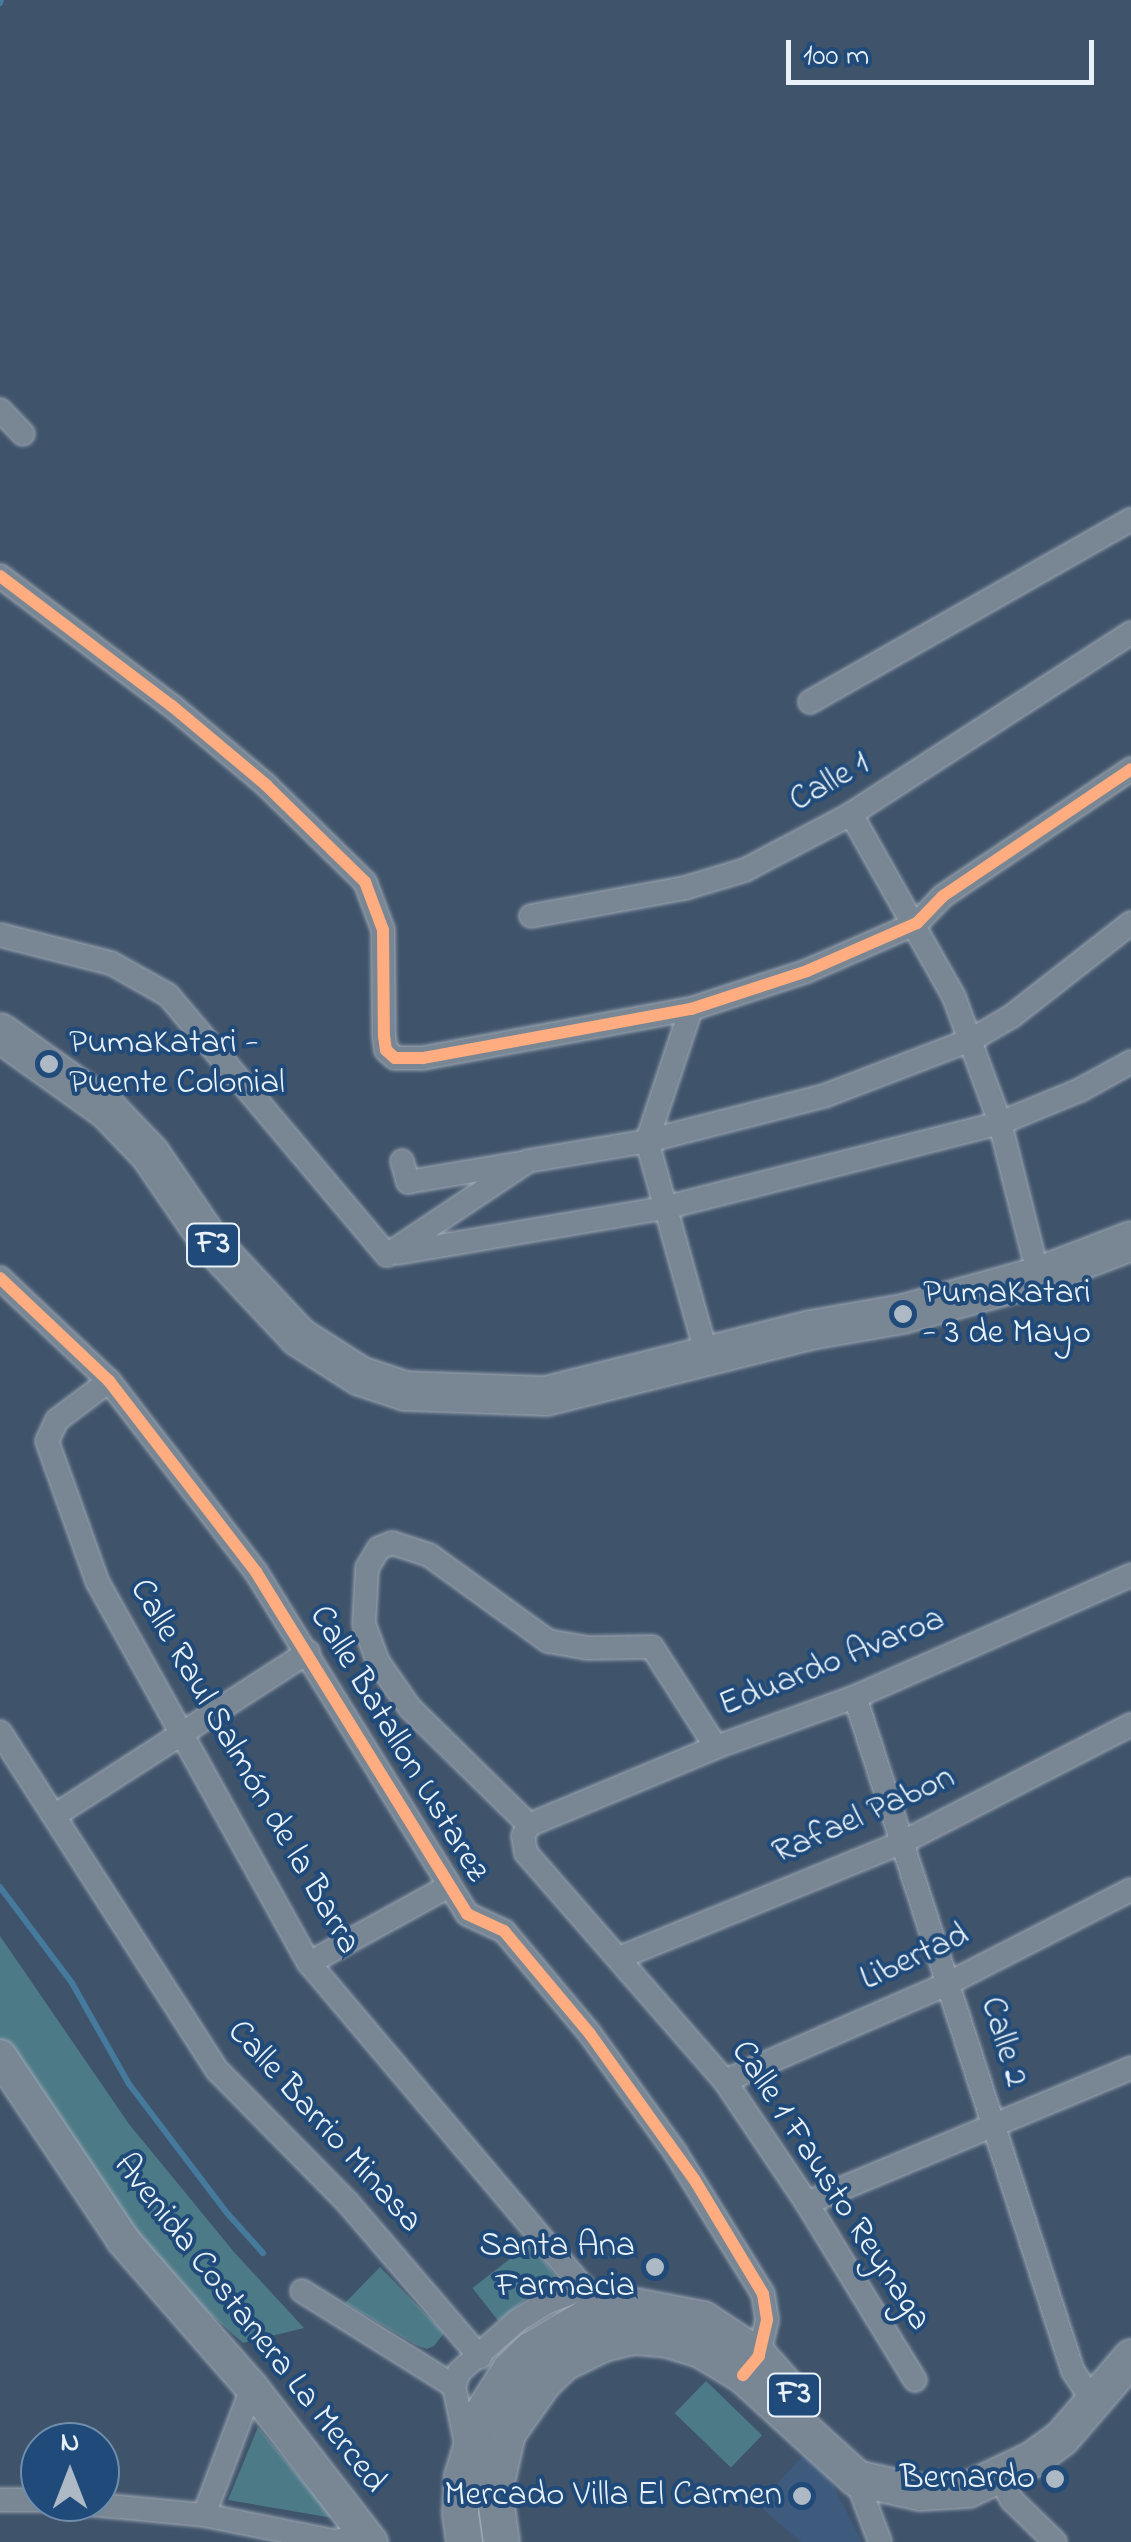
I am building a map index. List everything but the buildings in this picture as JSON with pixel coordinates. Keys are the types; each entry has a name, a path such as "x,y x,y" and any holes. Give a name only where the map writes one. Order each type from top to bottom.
{"highway":[{"name":"F3","path":"0,1033 108,1110 150,1154 211,1243 299,1338 360,1376 404,1391 546,1396 704,1348 1131,1241"},
{"name":"F3","path":"1036,1265 1131,1221"}],"main road":[{"name":"Avenida Costanera La Merced","path":"0,2056 123,2240 252,2388 368,2539"},
{"name":"F3","path":"594,2314 634,2336 706,2336 751,2366 852,2451 915,2472 998,2475"},
{"name":"F3","path":"464,2542 460,2512 467,2449 480,2416 510,2369 555,2333 594,2314"},
{"name":"F3","path":"501,2542 494,2492 507,2433 543,2382 564,2362 594,2314"},
{"name":"F3","path":"751,2366 856,2478 920,2492 968,2489 1061,2438 1127,2370"}],"street":[{"path":"0,410 23,434"},
{"path":"810,702 1131,520"},
{"path":"0,576 266,785 365,882 383,930 384,1036 386,1050 396,1058 423,1058 692,1009 807,971 916,923 943,896 1131,769"},
{"name":"Calle 1","path":"531,916 684,888 745,870 851,814 1131,632"},
{"path":"851,814 916,923 972,1040 1000,1122 1036,1265"},
{"path":"402,1160 408,1182 647,1141 824,1096 972,1040 1012,1016 1131,922"},
{"path":"0,935 96,958 168,996 386,1255"},
{"path":"692,1009 647,1141 704,1348"},
{"path":"386,1255 664,1208 1000,1122 1080,1090 1131,1062"},
{"path":"386,1255 528,1161"},
{"name":"Calle Batallon Ustarez","path":"0,1278 109,1381 256,1572 467,1914 504,1931 590,2034 694,2179 764,2294 767,2320 751,2366"},
{"name":"Calle Raul Salmón de la Barra","path":"109,1381 57,1420 47,1440 97,1580 310,1963 594,2314"},
{"path":"529,1825 410,1708 378,1662 364,1624 367,1568 379,1548 392,1542 429,1555 548,1640 588,1648 652,1647 716,1747"},
{"name":"Eduardo Avaroa","path":"529,1825 716,1747 855,1697 1131,1575"},
{"path":"56,1814 308,1652"},
{"name":"Calle 2","path":"855,1697 1073,2372 1094,2403"},
{"name":"Rafael Pabon","path":"619,1958 903,1842 1131,1725"},
{"name":"Calle Barrio Minasa","path":"0,1732 218,2071 348,2203 480,2357"},
{"name":"Calle 1 Fausto Reynaga","path":"529,1825 523,1836 526,1853 724,2081 806,2203 915,2380"},
{"path":"310,1963 448,1887"},
{"name":"Libertad","path":"724,2081 948,1982 1131,1890"},
{"path":"806,2203 993,2129 1131,2068"},
{"path":"302,2291 454,2386"},
{"path":"467,2449 454,2386 459,2372 518,2321 548,2302 594,2314"},
{"path":"204,2515 252,2388"},
{"path":"998,2475 1012,2500 1055,2542"},
{"path":"856,2478 880,2542"},
{"path":"120,2507 204,2515 333,2540 368,2539"}],"shaded area":[{"path":"804,2454 827,2473 862,2542 801,2542 758,2505"}],"green space":[{"path":"0,1936 129,2124 234,2252 304,2328 243,2343 160,2270 0,2041"},
{"path":"530,2243 556,2276 498,2321 472,2288"},
{"path":"380,2267 444,2333 434,2346 427,2349 416,2345 345,2303"},
{"path":"706,2381 762,2435 731,2468 675,2413"},
{"path":"258,2427 333,2518 228,2500"}],"waterway":[{"path":"0,1887 72,1983 129,2084 227,2213 263,2253"}],"cycle path":[{"path":"0,576 172,706 266,785 365,882 383,930 384,1036 386,1050 395,1058 423,1058 691,1009 807,971 917,923 943,896 1131,769"},
{"path":"0,1278 109,1381 256,1572 467,1914 504,1931 590,2034 694,2179 763,2294 767,2320 759,2356 743,2375"}],"place":[{"name":"PumaKatari - Puente Colonial","path":"49,1064"},
{"name":"PumaKatari - 3 de Mayo","path":"903,1314"},
{"name":"Santa Ana Farmacia","path":"655,2267"},
{"name":"Bernardo","path":"1055,2479"},
{"name":"Mercado Villa El Carmen","path":"802,2496"}]}
